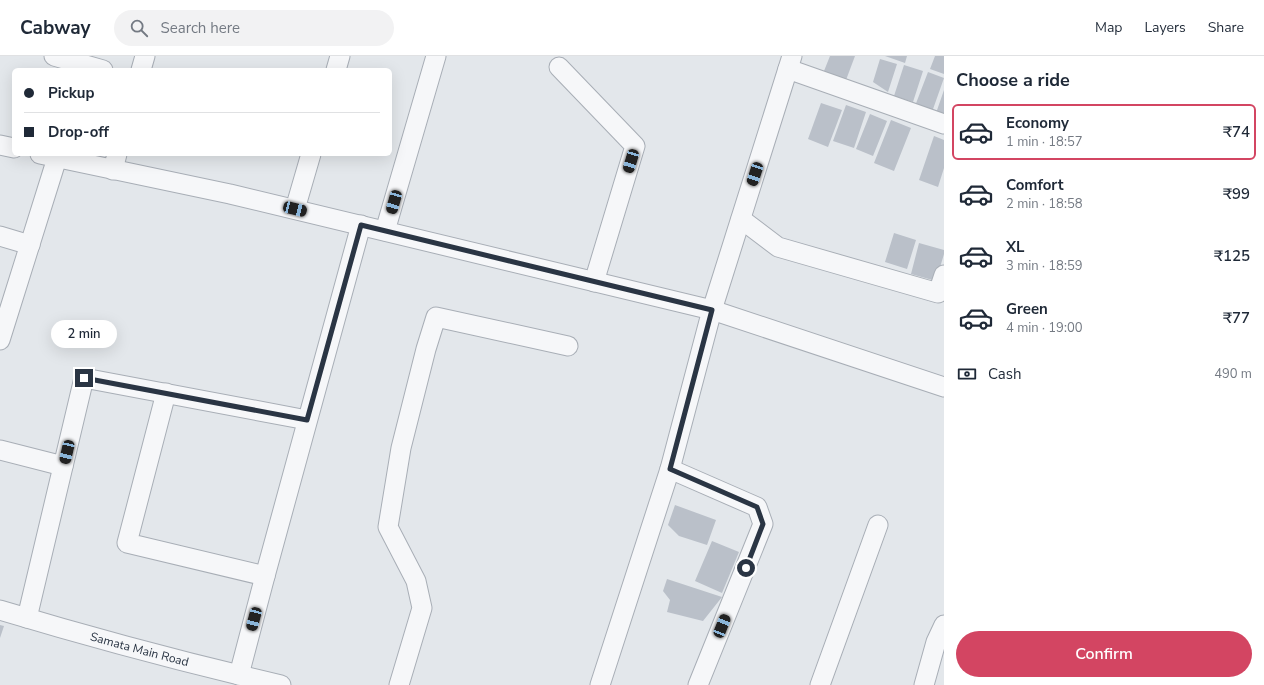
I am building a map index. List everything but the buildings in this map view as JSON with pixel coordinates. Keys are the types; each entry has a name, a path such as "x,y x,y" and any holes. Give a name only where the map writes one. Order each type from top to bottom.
{"street":[{"path":"54,56 96,68"},
{"path":"142,68 145,56"},
{"path":"337,68 340,56"},
{"path":"385,231 436,56"},
{"path":"600,685 670,469 712,310 790,63 944,124"},
{"path":"559,67 635,146 594,282"},
{"path":"0,145 12,148"},
{"path":"0,340 30,245 49,156 115,162 230,194 712,310 944,387"},
{"path":"295,209 310,156"},
{"path":"741,220 778,247 938,293 944,275"},
{"path":"239,675 361,225"},
{"path":"0,236 30,245"},
{"path":"399,685 422,608 416,581 388,527 401,448 426,349 436,317 568,346"},
{"path":"27,618 84,378 307,420"},
{"path":"166,393 128,543 265,576"},
{"path":"0,450 63,466"},
{"path":"670,469 757,507 763,524 698,685"},
{"path":"820,685 878,525"},
{"name":"Samata Main Road","path":"0,610 281,685"},
{"path":"924,685 936,642 944,625"}],"route":[{"path":"84,378 307,420 361,225 712,310 670,469 757,507 763,524 746,568"}]}
